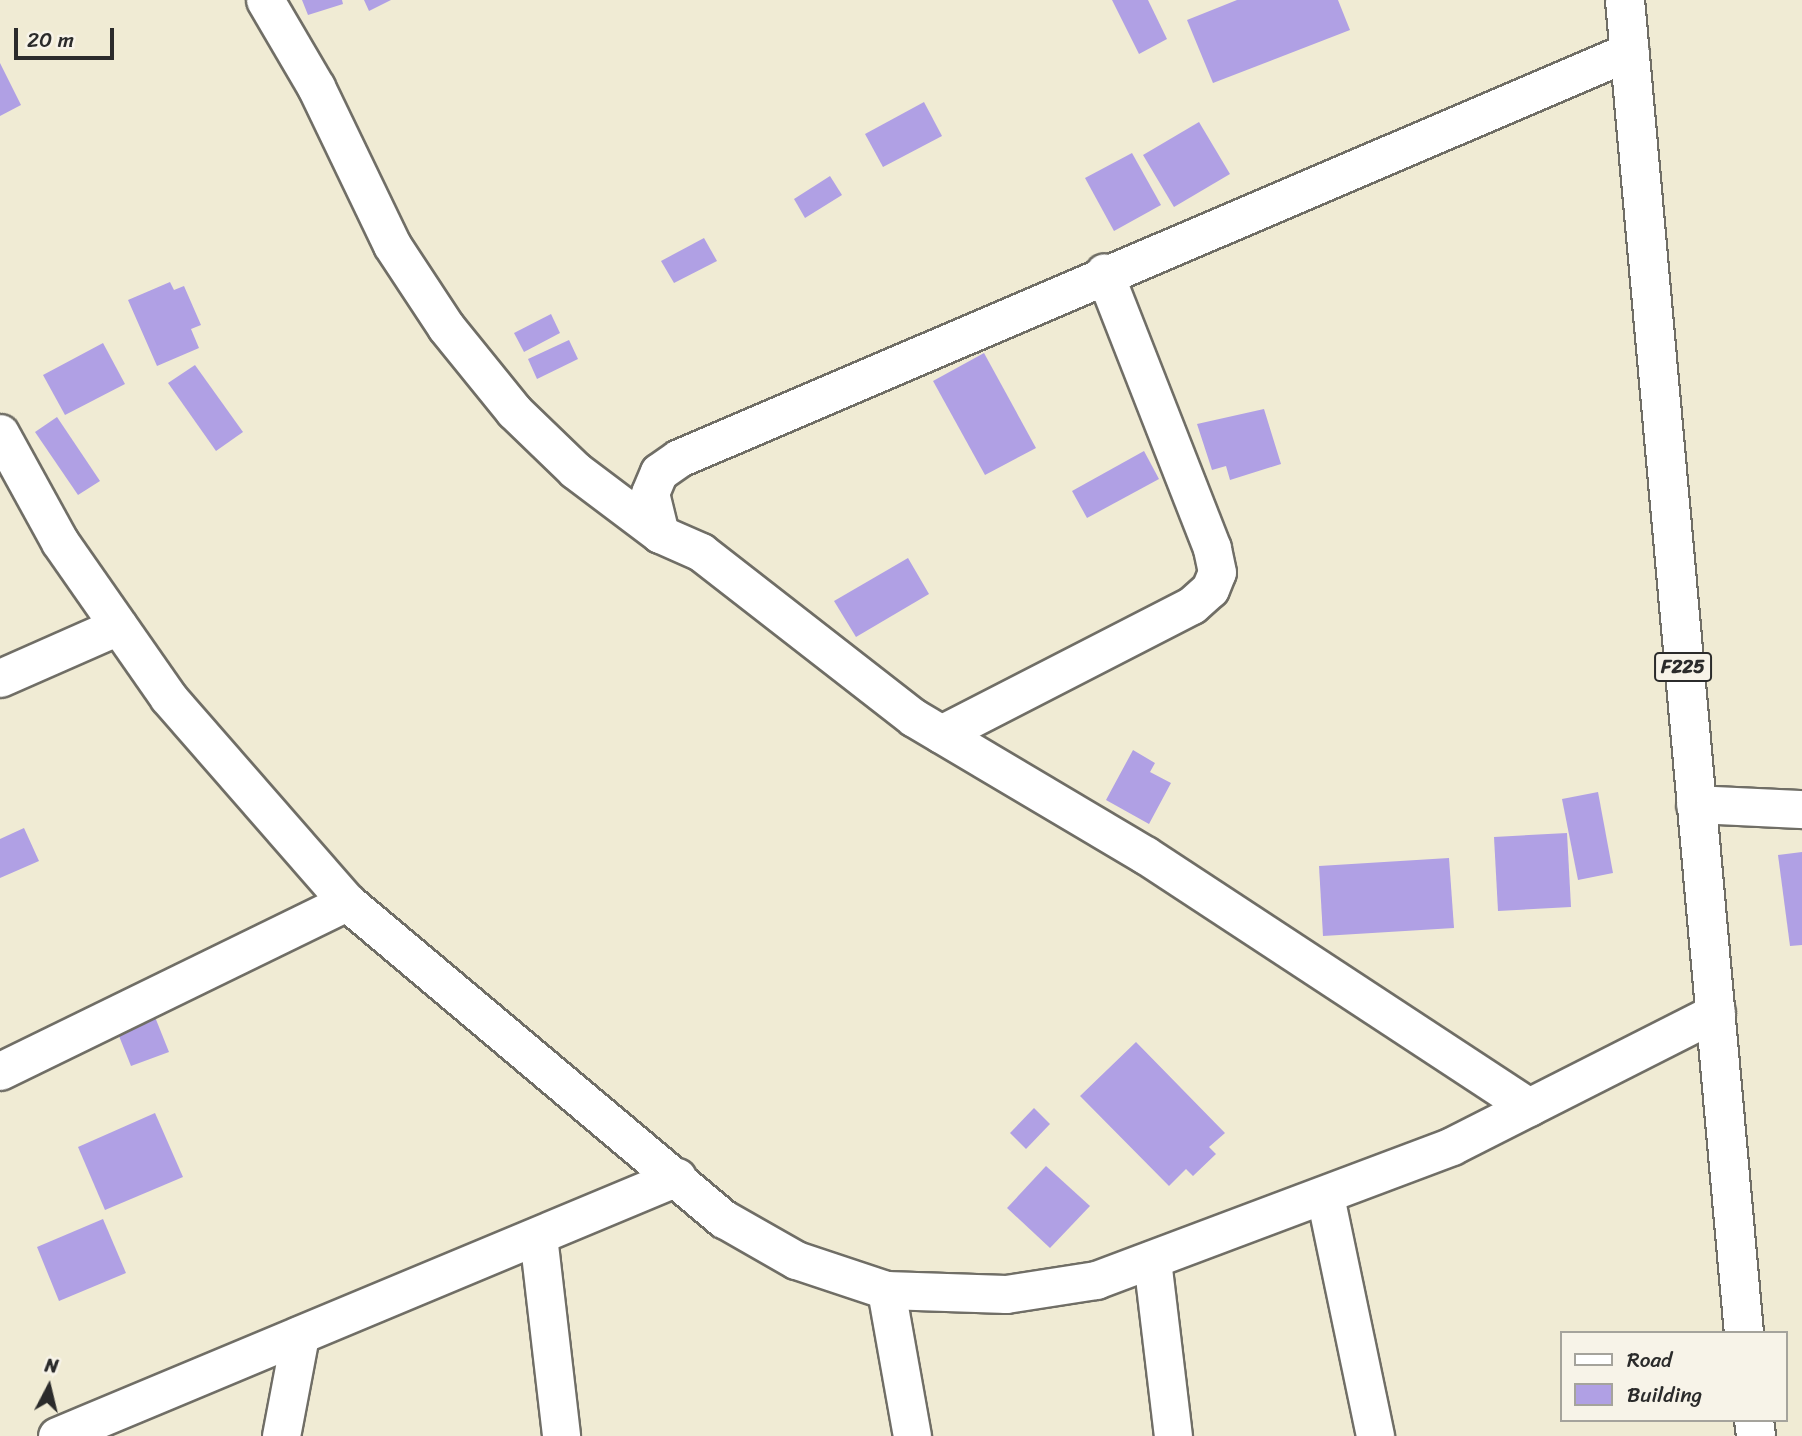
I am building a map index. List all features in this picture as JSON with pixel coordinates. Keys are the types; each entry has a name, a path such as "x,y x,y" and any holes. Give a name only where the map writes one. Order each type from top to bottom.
{"main road":[{"name":"F225","path":"1625,0 1744,1331"}],"street":[{"path":"265,0 316,87 393,245 446,327 514,411 575,470 660,534 701,552 942,734 1145,855 1530,1107"},
{"path":"660,534 650,493 659,472 679,458 1104,272 1630,51"},
{"path":"942,734 1192,605 1210,589 1217,572 1212,548 1104,272"},
{"path":"0,433 60,541 168,697 347,902 724,1219 796,1260 886,1290 1006,1294 1096,1280 1452,1146 1717,1012"},
{"path":"0,678 118,626"},
{"path":"1695,804 1802,809"},
{"path":"0,1071 347,902"},
{"path":"57,1436 677,1177"},
{"path":"1325,1196 1375,1436"},
{"path":"538,1236 561,1436"},
{"path":"1152,1260 1173,1436"},
{"path":"886,1290 912,1436"},
{"path":"281,1436 300,1335"}],"building":[{"path":"302,0 342,0 343,4 308,15"},
{"path":"364,0 391,0 369,11"},
{"path":"1112,0 1148,0 1167,39 1139,54"},
{"path":"1237,0 1338,0 1350,30 1213,83 1187,20"},
{"path":"0,63 21,105 0,116"},
{"path":"924,102 942,136 883,167 865,134"},
{"path":"1199,122 1230,174 1174,207 1143,155"},
{"path":"1132,153 1161,205 1114,231 1085,178"},
{"path":"830,176 842,195 805,218 794,199"},
{"path":"704,238 717,261 674,283 661,261"},
{"path":"170,282 174,290 184,286 201,325 191,329 199,348 157,366 128,300"},
{"path":"551,314 560,333 524,352 514,333"},
{"path":"569,340 578,359 537,379 528,359"},
{"path":"103,343 125,384 65,415 43,375"},
{"path":"984,353 1036,448 985,475 933,381"},
{"path":"195,365 243,432 216,451 168,383"},
{"path":"1264,409 1281,464 1230,480 1226,466 1212,470 1197,424"},
{"path":"57,417 100,481 78,495 35,432"},
{"path":"1144,451 1159,479 1087,518 1072,491"},
{"path":"908,558 929,594 856,637 834,601"},
{"path":"1133,750 1155,763 1150,772 1171,783 1149,824 1106,800"},
{"path":"1598,792 1613,873 1578,880 1562,799"},
{"path":"24,828 39,861 0,878 0,839"},
{"path":"1567,833 1571,907 1498,911 1494,837"},
{"path":"1802,852 1802,945 1790,946 1778,855"},
{"path":"1449,858 1454,928 1323,936 1319,866"},
{"path":"155,1017 169,1052 131,1066 117,1031"},
{"path":"1136,1042 1225,1133 1209,1147 1216,1154 1193,1176 1186,1169 1169,1186 1080,1096"},
{"path":"1034,1108 1050,1124 1026,1149 1010,1133"},
{"path":"155,1113 183,1177 105,1210 78,1147"},
{"path":"1046,1166 1090,1206 1050,1248 1007,1208"},
{"path":"103,1219 126,1273 59,1301 37,1247"}]}
